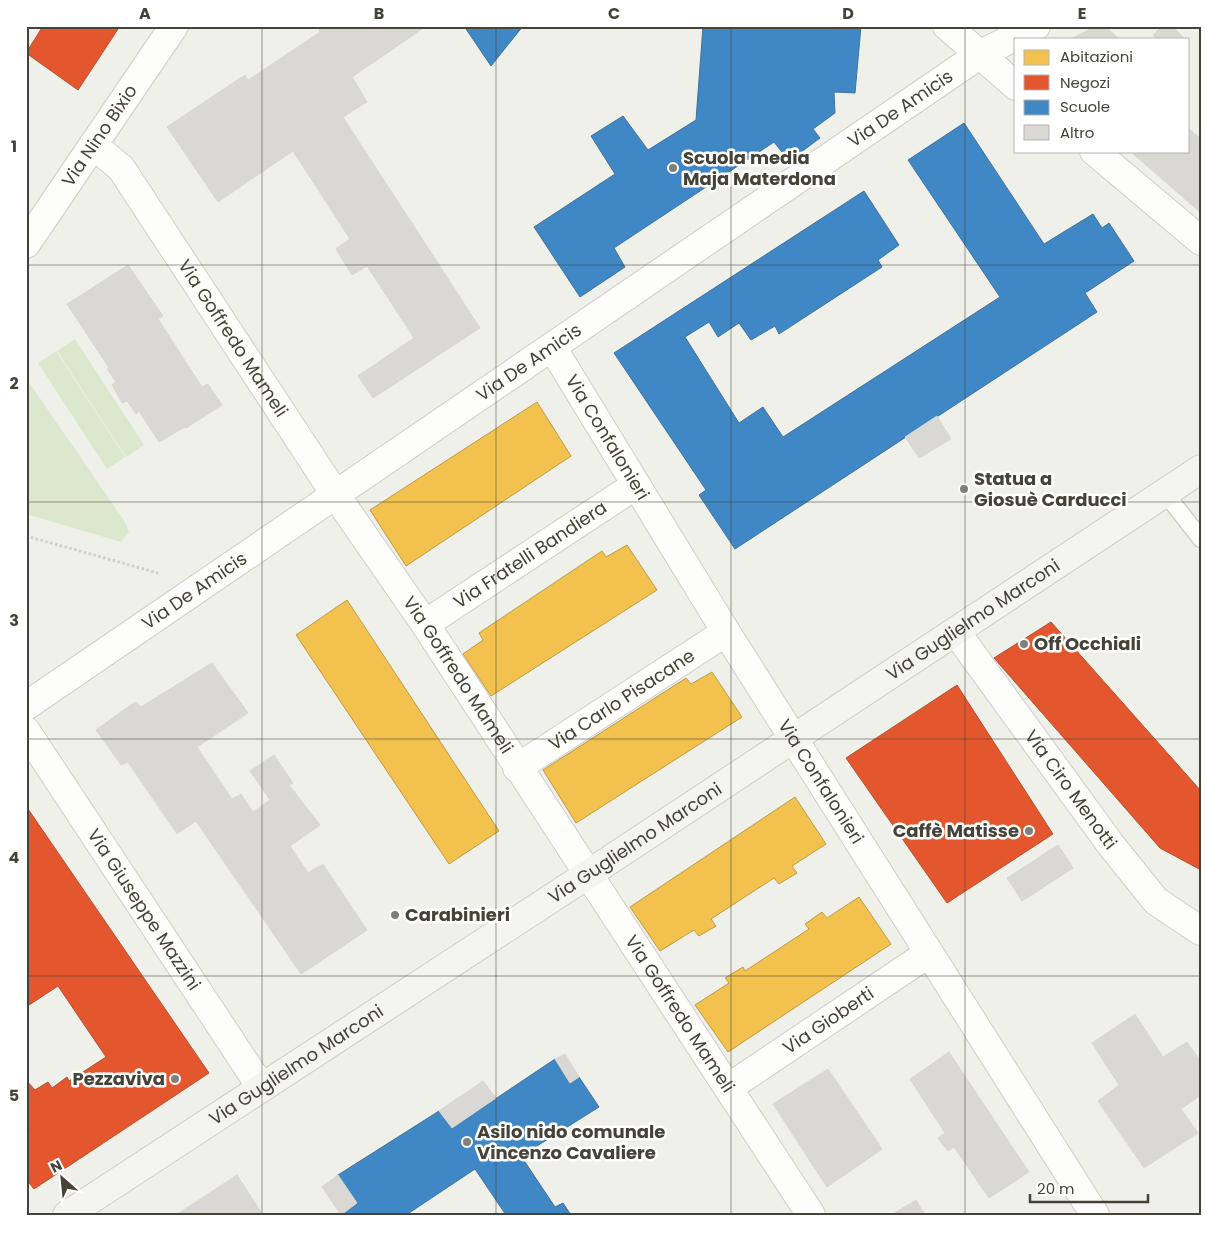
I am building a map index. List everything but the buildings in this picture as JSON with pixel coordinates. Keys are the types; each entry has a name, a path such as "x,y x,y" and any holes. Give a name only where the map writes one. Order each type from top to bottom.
{"main road":[{"name":"Via Guglielmo Marconi","path":"83,1210 261,1087 587,875 1201,469"}],"street":[{"name":"Via Nino Bixio","path":"26,244 174,26"},
{"path":"947,26 1014,84"},
{"name":"Via De Amicis","path":"26,706 979,55 1036,26"},
{"name":"Via Goffredo Mameli","path":"93,145 121,168 335,494 425,624 517,768 811,1215"},
{"path":"1095,152 1201,241"},
{"name":"Via Confalonieri","path":"552,347 726,632 1095,1215"},
{"name":"Via Fratelli Bandiera","path":"425,624 636,485"},
{"name":"Via Carlo Pisacane","path":"517,768 726,632"},
{"name":"Via Ciro Menotti","path":"956,632 1111,845 1156,901 1201,931"},
{"name":"Via Giuseppe Mazzini","path":"26,731 261,1087"},
{"name":"Via Gioberti","path":"728,1088 929,953"}],"lane":[{"path":"1165,492 1201,539"}],"path":[{"path":"26,536 202,585"}],"green space":[{"path":"75,339 144,445 126,457 57,351"},
{"path":"56,351 125,457 107,469 38,363"},
{"path":"26,378 125,522 129,532 121,542 26,514"}],"place":[{"name":"Scuola media Maja Materdona","path":"673,168"},
{"name":"Statua a Giosuè Carducci","path":"964,489"},
{"name":"Off Occhiali","path":"1024,644"},
{"name":"Caffè Matisse","path":"1029,831"},
{"name":"Carabinieri","path":"395,915"},
{"name":"Pezzaviva","path":"175,1079"},
{"name":"Asilo nido comunale Vincenzo Cavaliere","path":"467,1142"}]}
